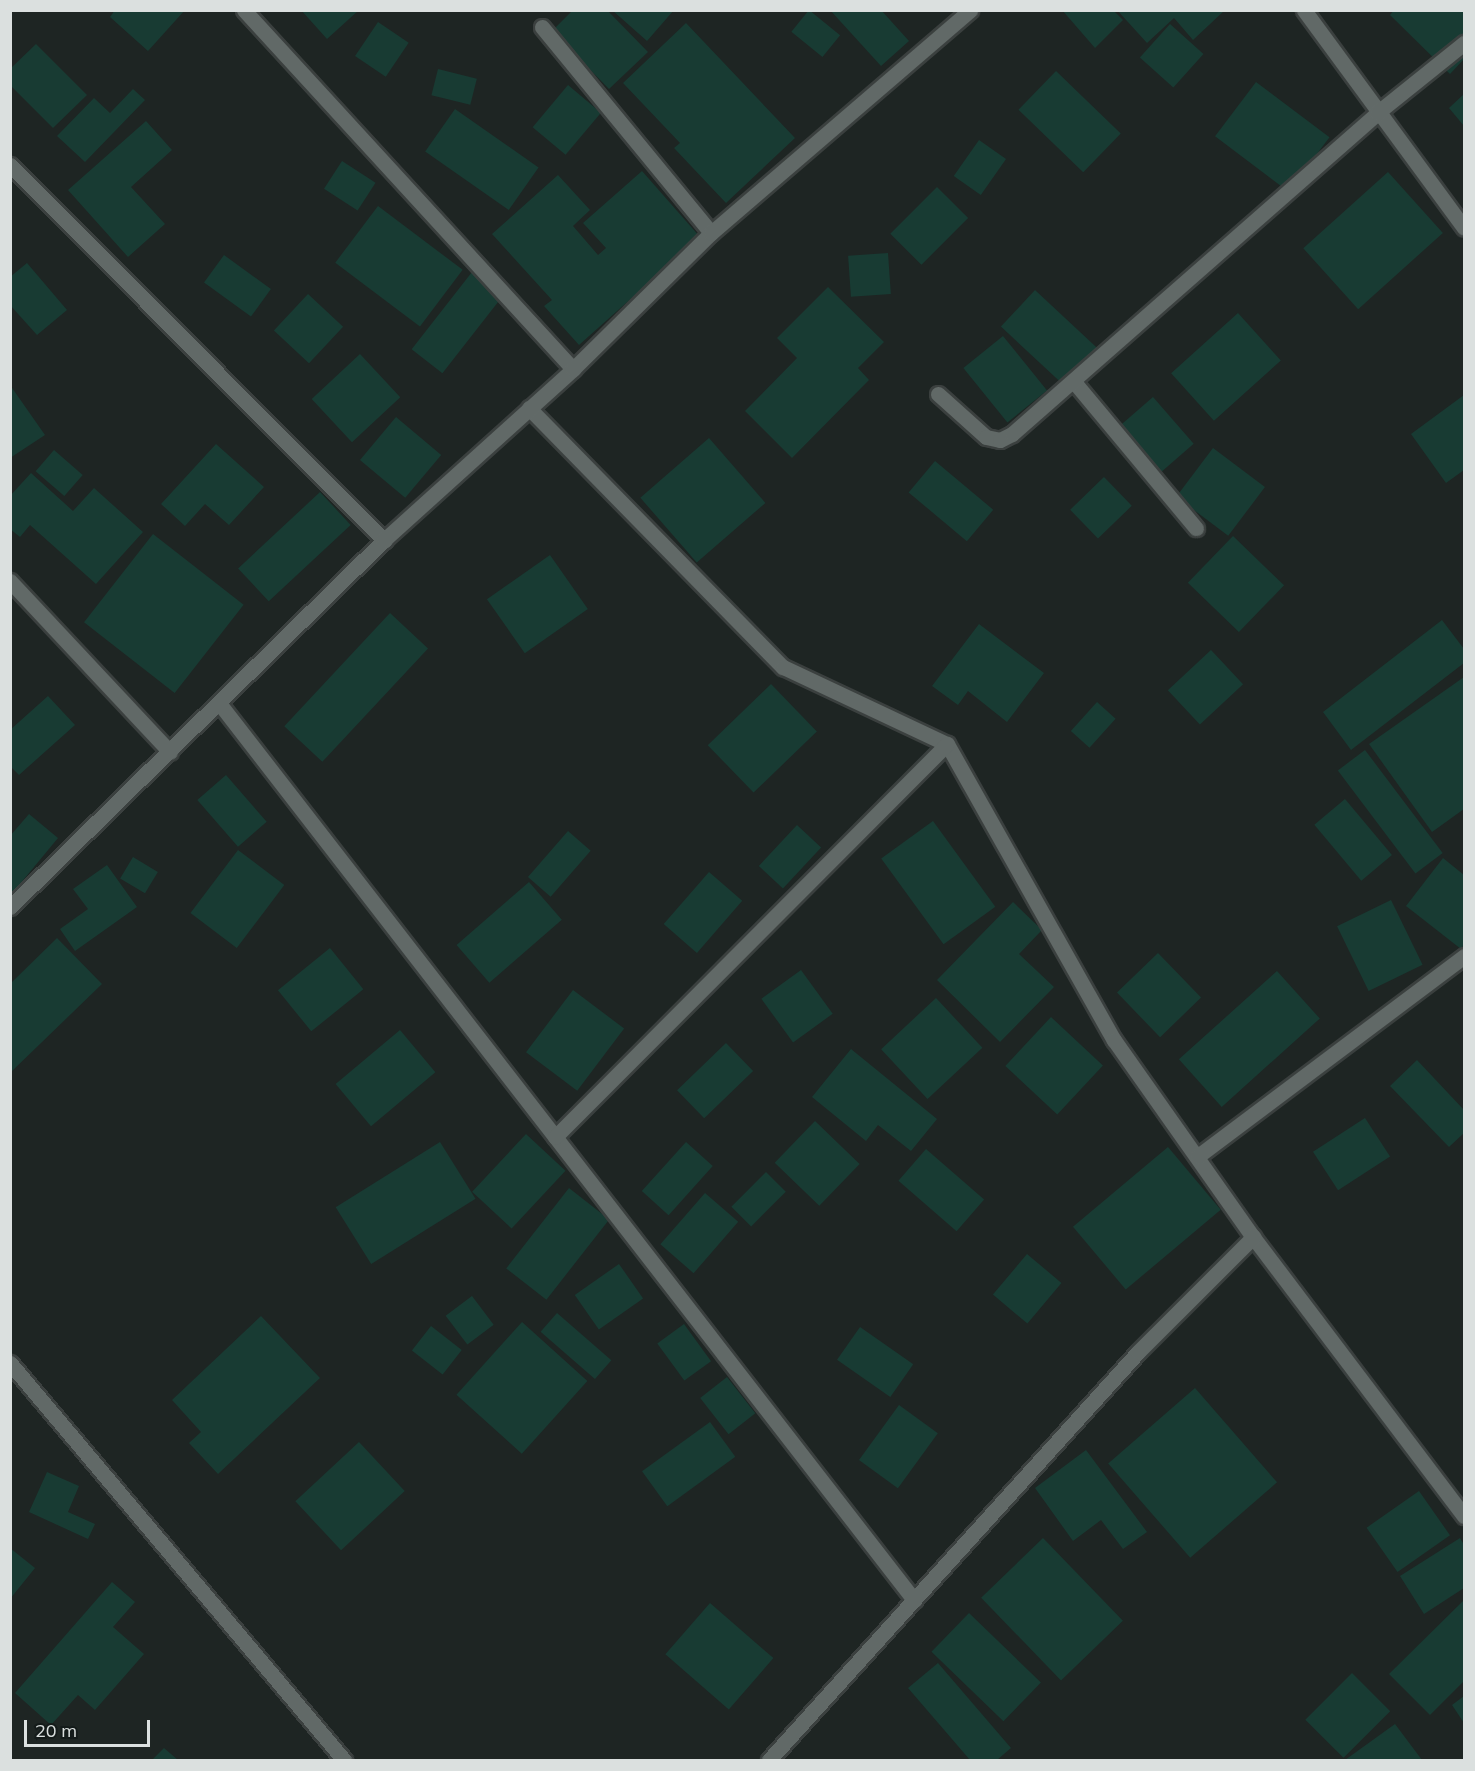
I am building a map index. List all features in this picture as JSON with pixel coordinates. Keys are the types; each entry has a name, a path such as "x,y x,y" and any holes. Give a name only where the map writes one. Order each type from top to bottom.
{"street":[{"path":"244,10 573,369"},
{"path":"10,907 384,540 573,369 711,233 970,10"},
{"path":"1304,10 1464,228"},
{"path":"542,27 711,233"},
{"path":"938,394 972,427 986,437 1000,440 1012,434 1075,382 1377,112 1464,43"},
{"path":"10,165 384,540"},
{"path":"1075,382 1196,528"},
{"path":"529,408 783,667 946,744 1114,1040 1198,1155 1253,1237 1464,1516"},
{"path":"10,581 170,752"},
{"path":"219,703 914,1600"},
{"path":"555,1137 946,744"},
{"path":"1198,1155 1464,956"},
{"path":"769,1761 1138,1352 1253,1237"},
{"path":"10,1363 344,1761"}],"building":[{"path":"115,10 185,10 148,51 110,17"},
{"path":"301,10 359,10 327,39"},
{"path":"573,10 607,10 648,52 609,89 552,31"},
{"path":"612,10 674,10 647,41"},
{"path":"809,10 840,35 822,57 791,32"},
{"path":"830,10 881,10 909,41 881,66"},
{"path":"1062,10 1113,10 1123,20 1095,48"},
{"path":"1117,10 1225,10 1193,40 1174,18 1147,43"},
{"path":"1394,10 1464,10 1464,59 1450,74 1390,15"},
{"path":"378,22 409,43 386,77 355,56"},
{"path":"686,23 795,138 726,203 674,148 680,143 623,83"},
{"path":"1170,24 1203,54 1173,88 1140,57"},
{"path":"36,44 87,95 53,128 10,85 10,69"},
{"path":"438,69 477,79 470,105 431,95"},
{"path":"1056,71 1121,134 1083,172 1018,110"},
{"path":"1256,82 1329,137 1289,192 1215,136"},
{"path":"568,85 601,113 566,155 533,127"},
{"path":"133,89 145,100 85,162 57,136 94,98 110,113"},
{"path":"1464,94 1464,126 1449,108"},
{"path":"455,109 539,168 509,210 425,152"},
{"path":"146,121 172,150 131,187 165,224 128,257 68,190"},
{"path":"979,140 1006,159 981,195 954,176"},
{"path":"342,161 376,183 358,210 324,189"},
{"path":"642,171 700,237 579,345 544,306 552,300 492,234 558,175 590,210 573,226 598,255 606,248 583,223"},
{"path":"1388,172 1443,233 1358,309 1303,248"},
{"path":"937,187 968,218 921,265 890,234"},
{"path":"378,206 463,270 420,326 335,263"},
{"path":"888,253 891,294 851,297 848,256"},
{"path":"224,255 271,289 251,317 204,283"},
{"path":"27,263 67,310 37,335 10,305 10,277"},
{"path":"472,272 503,296 442,373 412,349"},
{"path":"828,287 884,342 858,368 869,380 792,458 745,411 797,358 777,338"},
{"path":"1035,290 1104,355 1070,391 1001,327"},
{"path":"308,294 343,327 309,363 274,331"},
{"path":"1238,313 1281,361 1214,421 1171,373"},
{"path":"1003,336 1047,390 1007,422 963,368"},
{"path":"360,354 400,397 352,442 312,399"},
{"path":"10,385 45,435 10,458"},
{"path":"1464,395 1464,470 1446,483 1411,434"},
{"path":"1153,397 1194,444 1157,475 1117,428"},
{"path":"396,417 441,455 405,498 360,460"},
{"path":"709,438 765,503 697,563 640,498"},
{"path":"216,444 264,487 229,525 205,504 185,526 161,504"},
{"path":"1213,448 1265,487 1228,536 1176,497"},
{"path":"54,450 83,475 64,496 36,471"},
{"path":"935,461 993,510 967,541 909,492"},
{"path":"31,473 73,511 94,488 143,532 96,584 30,525 20,537 10,529 10,496"},
{"path":"1104,477 1132,506 1098,538 1070,510"},
{"path":"320,492 351,525 269,601 238,568"},
{"path":"153,534 244,605 175,693 84,622"},
{"path":"1233,536 1284,585 1239,632 1188,583"},
{"path":"550,555 588,609 525,653 487,599"},
{"path":"390,613 428,648 322,762 284,726"},
{"path":"1442,620 1464,649 1464,663 1351,750 1323,712"},
{"path":"979,624 1044,673 1007,722 968,691 958,705 932,686"},
{"path":"1211,650 1243,684 1200,725 1168,690"},
{"path":"1464,677 1464,809 1432,832 1369,744"},
{"path":"771,684 817,731 754,793 708,745"},
{"path":"48,696 75,725 19,775 10,766 10,730"},
{"path":"1097,702 1116,719 1089,748 1071,731"},
{"path":"1365,750 1443,853 1415,873 1338,770"},
{"path":"226,775 267,822 238,847 197,800"},
{"path":"1345,799 1392,855 1361,881 1314,825"},
{"path":"29,814 58,838 10,896 10,836"},
{"path":"933,821 995,907 944,944 881,859"},
{"path":"797,825 821,848 783,888 759,866"},
{"path":"568,831 591,851 551,897 528,877"},
{"path":"238,850 284,885 237,948 190,913"},
{"path":"133,857 158,872 145,893 120,878"},
{"path":"1443,858 1464,875 1464,944 1461,949 1406,906"},
{"path":"107,865 137,907 75,951 60,929 88,909 73,889"},
{"path":"709,872 742,901 697,953 664,924"},
{"path":"529,882 562,920 489,983 457,945"},
{"path":"1391,900 1423,965 1369,991 1337,926"},
{"path":"1013,902 1042,930 1019,954 1054,987 1000,1042 937,980"},
{"path":"57,938 102,984 10,1073 10,984"},
{"path":"330,948 363,989 311,1031 278,990"},
{"path":"1158,953 1201,998 1160,1037 1117,993"},
{"path":"801,970 833,1014 793,1042 761,999"},
{"path":"1277,971 1320,1019 1222,1107 1179,1059"},
{"path":"573,990 624,1029 577,1091 526,1052"},
{"path":"936,998 982,1048 928,1099 881,1049"},
{"path":"1051,1017 1103,1065 1057,1114 1005,1066"},
{"path":"400,1030 435,1072 371,1126 336,1084"},
{"path":"726,1043 753,1071 704,1118 677,1090"},
{"path":"851,1049 937,1119 911,1151 878,1125 866,1141 812,1097"},
{"path":"1417,1060 1464,1110 1464,1133 1449,1147 1390,1086"},
{"path":"1365,1118 1390,1157 1338,1190 1313,1152"},
{"path":"815,1121 860,1164 819,1206 775,1163"},
{"path":"526,1134 565,1171 512,1229 472,1192"},
{"path":"440,1142 476,1199 371,1264 336,1207"},
{"path":"686,1142 713,1166 669,1215 642,1191"},
{"path":"1168,1147 1221,1210 1126,1290 1073,1227"},
{"path":"926,1149 984,1200 957,1231 898,1181"},
{"path":"766,1172 786,1192 751,1226 731,1207"},
{"path":"569,1188 609,1219 546,1300 506,1268"},
{"path":"705,1193 738,1222 694,1273 660,1244"},
{"path":"1027,1254 1061,1283 1027,1324 993,1295"},
{"path":"619,1264 643,1298 599,1329 575,1295"},
{"path":"472,1296 494,1325 467,1345 446,1316"},
{"path":"557,1313 611,1360 595,1379 541,1332"},
{"path":"261,1316 320,1378 218,1474 189,1443 201,1432 172,1400"},
{"path":"522,1322 587,1381 522,1454 456,1395"},
{"path":"684,1324 711,1361 684,1381 657,1343"},
{"path":"431,1326 462,1350 443,1374 412,1350"},
{"path":"860,1327 913,1364 890,1397 837,1360"},
{"path":"727,1377 755,1413 729,1434 700,1398"},
{"path":"1195,1388 1277,1482 1190,1558 1108,1463"},
{"path":"899,1405 938,1433 898,1488 859,1460"},
{"path":"710,1422 735,1457 667,1506 642,1471"},
{"path":"359,1442 405,1491 341,1550 295,1501"},
{"path":"1086,1450 1147,1532 1123,1549 1101,1520 1073,1541 1035,1488"},
{"path":"47,1472 79,1486 68,1512 95,1524 88,1539 29,1512"},
{"path":"1419,1491 1450,1535 1398,1572 1367,1528"},
{"path":"1043,1538 1123,1621 1061,1680 981,1598"},
{"path":"1460,1538 1464,1545 1464,1588 1424,1614 1400,1576"},
{"path":"10,1548 35,1568 10,1599"},
{"path":"112,1582 135,1602 113,1627 144,1654 95,1710 78,1695 51,1725 15,1693"},
{"path":"1464,1600 1464,1681 1430,1715 1389,1674"},
{"path":"710,1603 773,1658 729,1709 665,1654"},
{"path":"969,1613 1041,1682 1003,1721 931,1652"},
{"path":"938,1663 1011,1748 997,1760 970,1760 908,1688"},
{"path":"1352,1673 1390,1711 1344,1758 1305,1720"},
{"path":"1464,1696 1464,1723 1452,1705"},
{"path":"1395,1724 1422,1760 1345,1760"},
{"path":"164,1748 178,1760 152,1760"}]}
